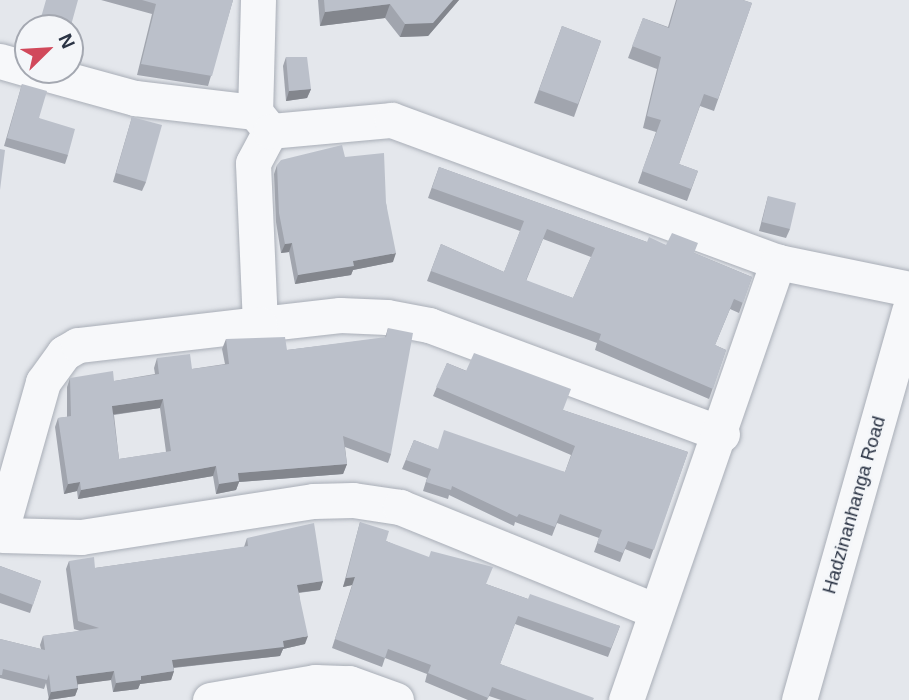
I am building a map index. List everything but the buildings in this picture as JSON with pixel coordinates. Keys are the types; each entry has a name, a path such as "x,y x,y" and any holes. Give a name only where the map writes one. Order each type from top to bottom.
{"street":[{"path":"258,0 262,121 253,163 260,324"},
{"path":"84,84 135,98 262,121 392,120 778,262 909,289"},
{"path":"626,700 722,434 778,262"},
{"name":"Hadzinanhanga Road","path":"799,700 909,310"},
{"path":"656,611 400,507 353,500 313,501 81,537 1,535 43,382 64,353 78,345 340,315 387,317 429,325 722,434"},
{"path":"210,700 315,682 349,683 396,700"}]}
